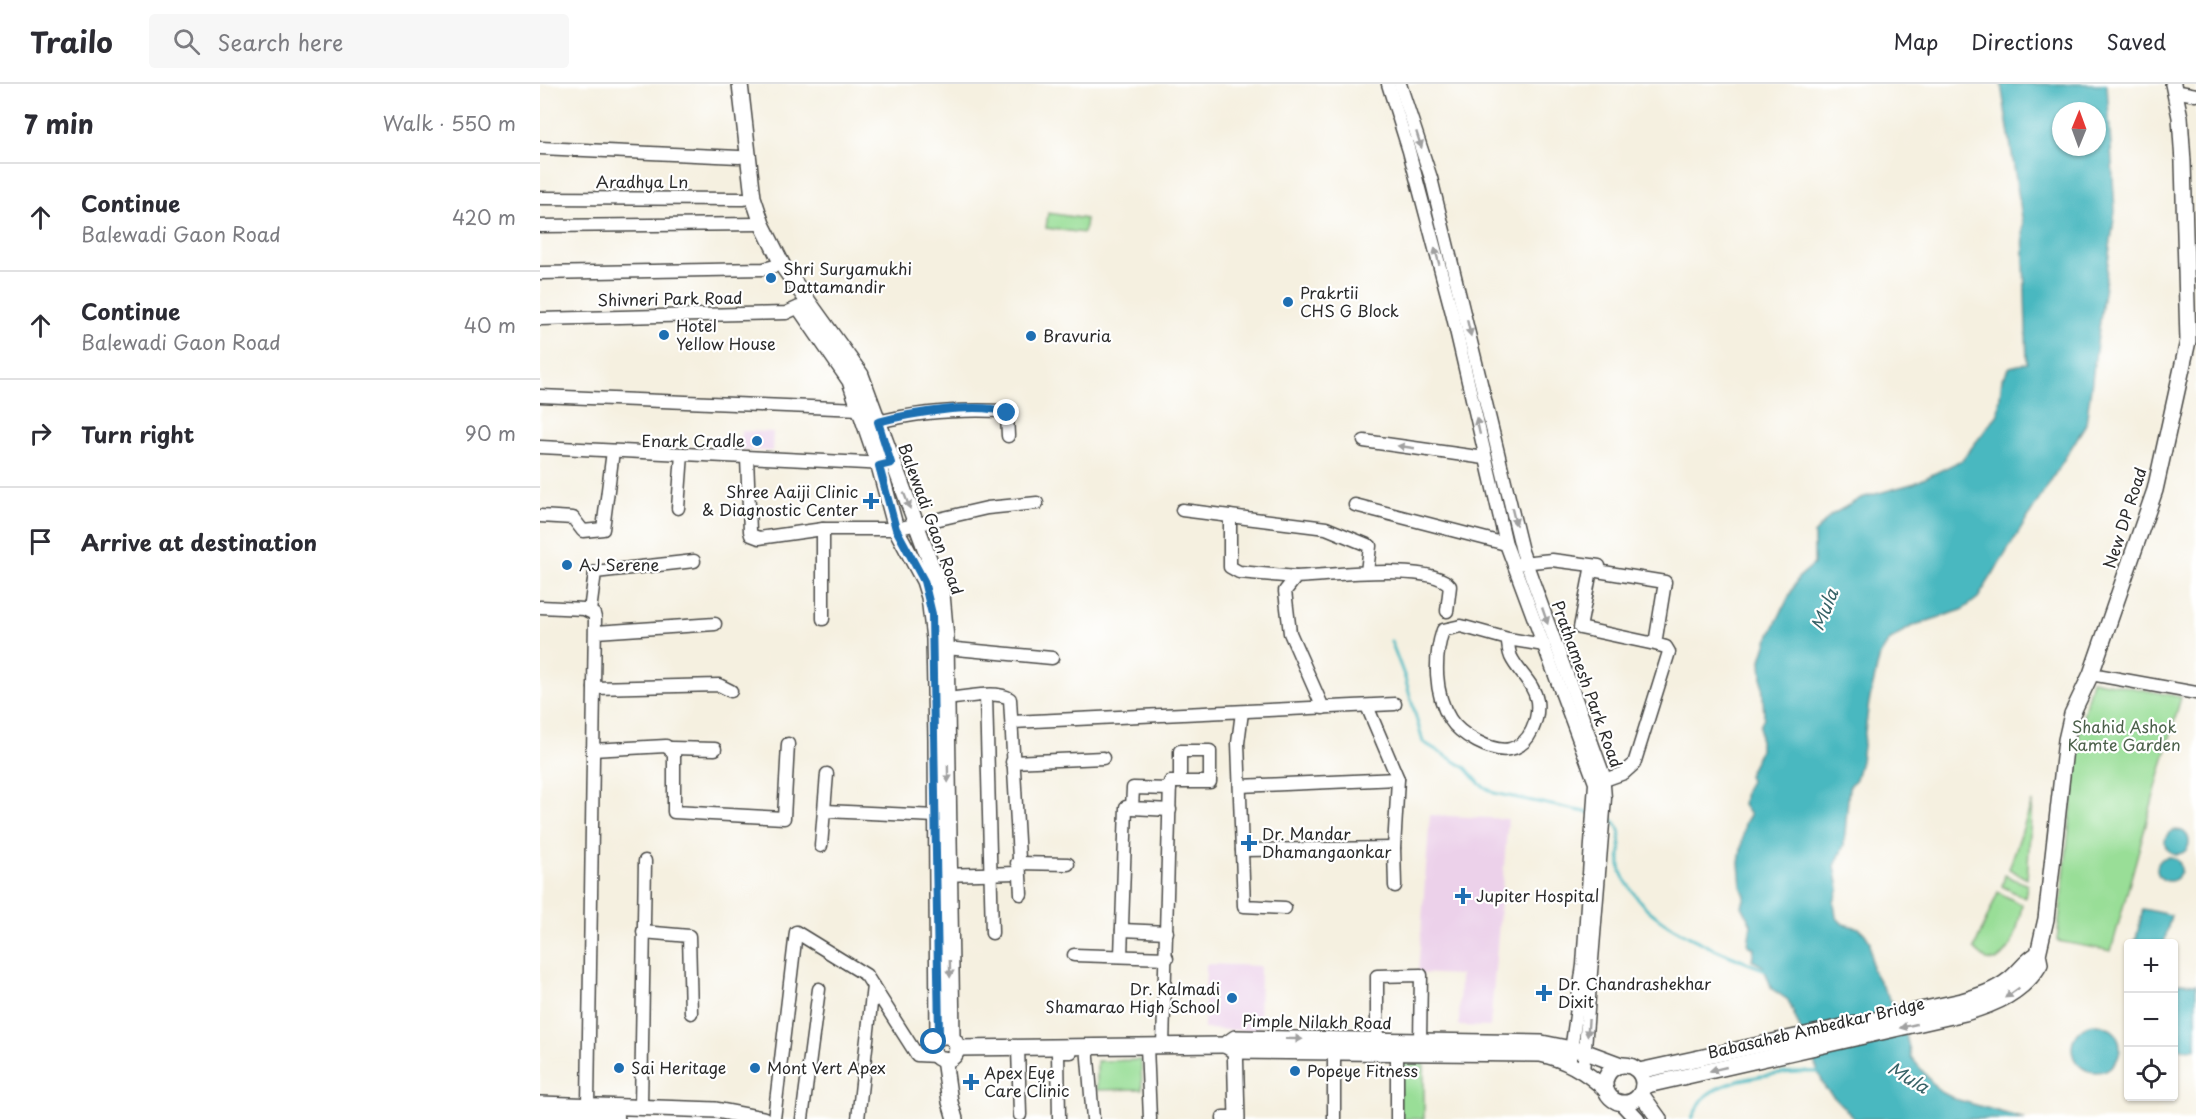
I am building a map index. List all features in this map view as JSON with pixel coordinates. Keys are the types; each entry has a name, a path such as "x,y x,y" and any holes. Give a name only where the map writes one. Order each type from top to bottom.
{"main road":[{"name":"Balewadi Gaon Road","path":"730,84 744,200 784,268 861,375 878,422 896,529 924,581 929,597 941,699 943,875 949,1041 933,1047 940,1058"},
{"name":"Balewadi Gaon Road","path":"740,84 757,224 775,266 799,307 850,381 885,464 915,523 942,594 946,648 941,699 936,816 943,875"},
{"name":"New DP Road","path":"1963,1007 1993,1005 2016,991 2036,972 2040,964 2038,954 2046,919 2057,800 2072,714 2091,674 2155,490 2192,341 2190,163 2173,88"},
{"name":"Babasaheb Ambedkar Bridge","path":"1641,1084 1674,1072 1963,1007"},
{"path":"955,1119 940,1058 953,1056 949,1041 1018,1047 1087,1049 1232,1045 1233,1118"},
{"name":"Pimple Nilakh Road","path":"1232,1045 1377,1041 1524,1042 1579,1050 1621,1065"},
{"name":"Pimple Nilakh Road","path":"1232,1045 1334,1052 1533,1053 1570,1064 1605,1090"},
{"path":"1637,1119 1623,1104 1612,1100 1605,1090 1609,1072 1621,1065 1634,1067 1659,1119"},
{"path":"1623,1104 1635,1100 1641,1084"},
{"path":"540,1104 716,1110 762,1119"},
{"path":"540,1116 617,1119"}],"street":[{"path":"1388,84 1409,151 1452,313 1506,544 1520,563"},
{"path":"1400,84 1431,178 1520,563"},
{"path":"2173,88 2196,95"},
{"path":"540,148 739,157"},
{"name":"Aradhya Ln","path":"540,198 744,200"},
{"path":"540,226 757,224"},
{"path":"540,273 764,269 775,266"},
{"name":"Shivneri Park Road","path":"540,319 786,313 799,307"},
{"path":"540,396 860,409"},
{"path":"878,422 927,412 973,409 1004,411 1008,415 1008,436"},
{"path":"1364,441 1485,458"},
{"path":"540,447 885,464"},
{"path":"540,516 573,518 583,531 603,529 613,451"},
{"path":"678,508 682,454"},
{"path":"747,458 751,535 759,538 823,529 896,529 987,508 1037,503"},
{"path":"1355,505 1506,544"},
{"path":"1182,510 1326,528 1370,546 1367,572"},
{"path":"1230,516 1230,567 1239,572 1296,577 1367,572 1436,577 1450,586 1447,611"},
{"path":"823,529 823,619"},
{"path":"1520,563 1552,560 1674,577"},
{"path":"588,1105 592,750 596,632 595,618 590,611 595,572 694,561"},
{"name":"Prathamesh Park Road","path":"1520,563 1544,645 1598,786 1582,965 1579,1050 1583,1072"},
{"name":"Prathamesh Park Road","path":"1520,563 1598,786 1604,817 1579,1050 1570,1064"},
{"path":"1598,786 1624,773 1634,764 1669,659 1666,647 1580,628 1590,570 1665,582 1655,644"},
{"path":"1296,577 1285,591 1287,624 1323,708"},
{"path":"540,607 590,611"},
{"path":"596,632 715,624"},
{"path":"1508,639 1511,657 1524,673 1537,699 1535,725 1525,740 1511,749 1493,748 1476,740 1450,720 1441,696 1437,649 1443,630 1450,626 1544,645"},
{"path":"946,648 1052,658"},
{"path":"2091,674 2196,693"},
{"path":"594,688 719,685 731,691"},
{"path":"941,699 986,695 1005,696 1010,699 1017,868 1021,894"},
{"path":"986,695 992,933"},
{"path":"1012,722 1395,704"},
{"path":"1367,706 1398,779 1394,848 1395,886"},
{"path":"1242,712 1238,743 1244,906 1285,908"},
{"path":"671,748 674,753 674,812 784,818 788,744"},
{"path":"592,750 666,746 715,749"},
{"path":"1012,762 1103,758"},
{"path":"822,846 827,774"},
{"path":"1240,786 1398,779"},
{"path":"1150,1119 1155,1046 1167,958 1170,810 1175,785 1133,788 1132,808 1170,810"},
{"path":"1121,956 1126,807"},
{"path":"825,812 936,816"},
{"path":"1242,850 1394,848"},
{"path":"640,1107 645,861"},
{"path":"943,875 1068,864"},
{"path":"1122,930 1167,932"},
{"path":"643,932 689,936 691,1013"},
{"path":"774,1119 796,932 867,970 873,986 917,1055 940,1058"},
{"path":"1074,955 1167,958"},
{"path":"1377,1041 1377,976 1421,975 1420,1041"},
{"path":"858,1119 873,986"},
{"path":"802,1119 819,989"},
{"path":"1018,1047 1020,1114"},
{"path":"1059,1119 1058,1052 1087,1049 1093,1119"},
{"path":"1334,1052 1334,1119"},
{"path":"1397,1052 1397,1119"}],"shaded area":[{"name":"Enark Cradle","path":"741,431 773,432 772,451 741,450"},
{"name":"Jupiter Hospital","path":"1430,815 1508,819 1490,1027 1459,1026 1460,975 1418,973"},
{"name":"Dr. Kalmadi Shamarao High School","path":"1206,964 1260,966 1259,1031 1204,1029"}],"green space":[{"path":"1048,213 1086,219 1084,233 1046,228"},
{"name":"Shahid Ashok Kamte Garden","path":"2092,680 2181,697 2111,951 2057,941 2080,728"},
{"path":"2032,802 2027,879 2009,869"},
{"path":"2005,875 2027,885 2025,898 2002,886"},
{"path":"1998,892 2022,905 2012,943 1996,961 1987,960 1974,949"},
{"path":"1141,1060 1142,1089 1097,1090 1097,1061"},
{"path":"1399,1063 1424,1063 1424,1119 1399,1119"}],"water":[{"name":"Mula","path":"2001,84 2107,84 2115,211 2086,424 1978,598 1962,610 1912,626 1889,641 1880,655 1869,702 1861,761 1856,779 1849,787 1844,845 1835,866 1839,889 1834,902 1836,917 1843,924 1859,928 1870,942 1872,969 1905,1030 1911,1057 1939,1091 1955,1099 2025,1119 1855,1119 1825,1088 1788,1000 1772,989 1763,966 1752,960 1754,948 1748,945 1751,924 1742,906 1745,896 1741,886 1739,863 1745,823 1750,815 1743,805 1745,790 1750,781 1748,775 1760,751 1760,726 1764,717 1761,660 1767,641 1798,578 1814,564 1814,534 1831,515 1861,498 1915,483 1962,460 1998,414 2002,378 2010,367 2027,363 2023,224"},
{"path":"2177,830 2185,834 2189,842 2185,850 2177,854 2169,850 2165,842 2169,834"},
{"path":"2169,857 2177,861 2181,869 2177,877 2169,881 2161,877 2157,869 2161,861"},
{"path":"2143,909 2171,915 2165,939 2136,939"},
{"path":"2178,984 2196,984 2196,1049 2178,1048"},
{"path":"2091,1024 2101,1024 2113,1031 2120,1043 2120,1053 2113,1065 2101,1072 2091,1072 2076,1061 2072,1053 2072,1043 2083,1028"}],"waterway":[{"path":"1391,641 1405,678 1423,742 1466,768 1480,784 1494,793 1590,813"},
{"path":"1608,818 1618,827 1620,834 1622,875 1638,899 1649,910 1663,921 1698,941 1766,970"},
{"path":"1692,1119 1707,1095 1730,1083 1793,1072 1820,1072"}],"place":[{"name":"Shri Suryamukhi Dattamandir","path":"771,278"},
{"name":"Prakrtii CHS G Block","path":"1288,302"},
{"name":"Hotel Yellow House","path":"664,335"},
{"name":"Bravuria","path":"1031,336"},
{"name":"Enark Cradle","path":"757,441"},
{"name":"Shree Aaiji Clinic & Diagnostic Center","path":"871,501"},
{"name":"AJ Serene","path":"567,565"},
{"name":"Dr. Mandar Dhamangaonkar","path":"1249,843"},
{"name":"Jupiter Hospital","path":"1463,896"},
{"name":"Dr. Chandrashekhar Dixit","path":"1544,993"},
{"name":"Dr. Kalmadi Shamarao High School","path":"1232,998"},
{"name":"Sai Heritage","path":"619,1068"},
{"name":"Mont Vert Apex","path":"755,1068"},
{"name":"Popeye Fitness","path":"1295,1071"},
{"name":"Apex Eye Care Clinic","path":"971,1082"}],"route":[{"path":"934,1042 939,1034 936,740 932,614 924,581 896,529 879,466 891,463 878,422 903,415 927,412 973,409 1007,413"}]}
